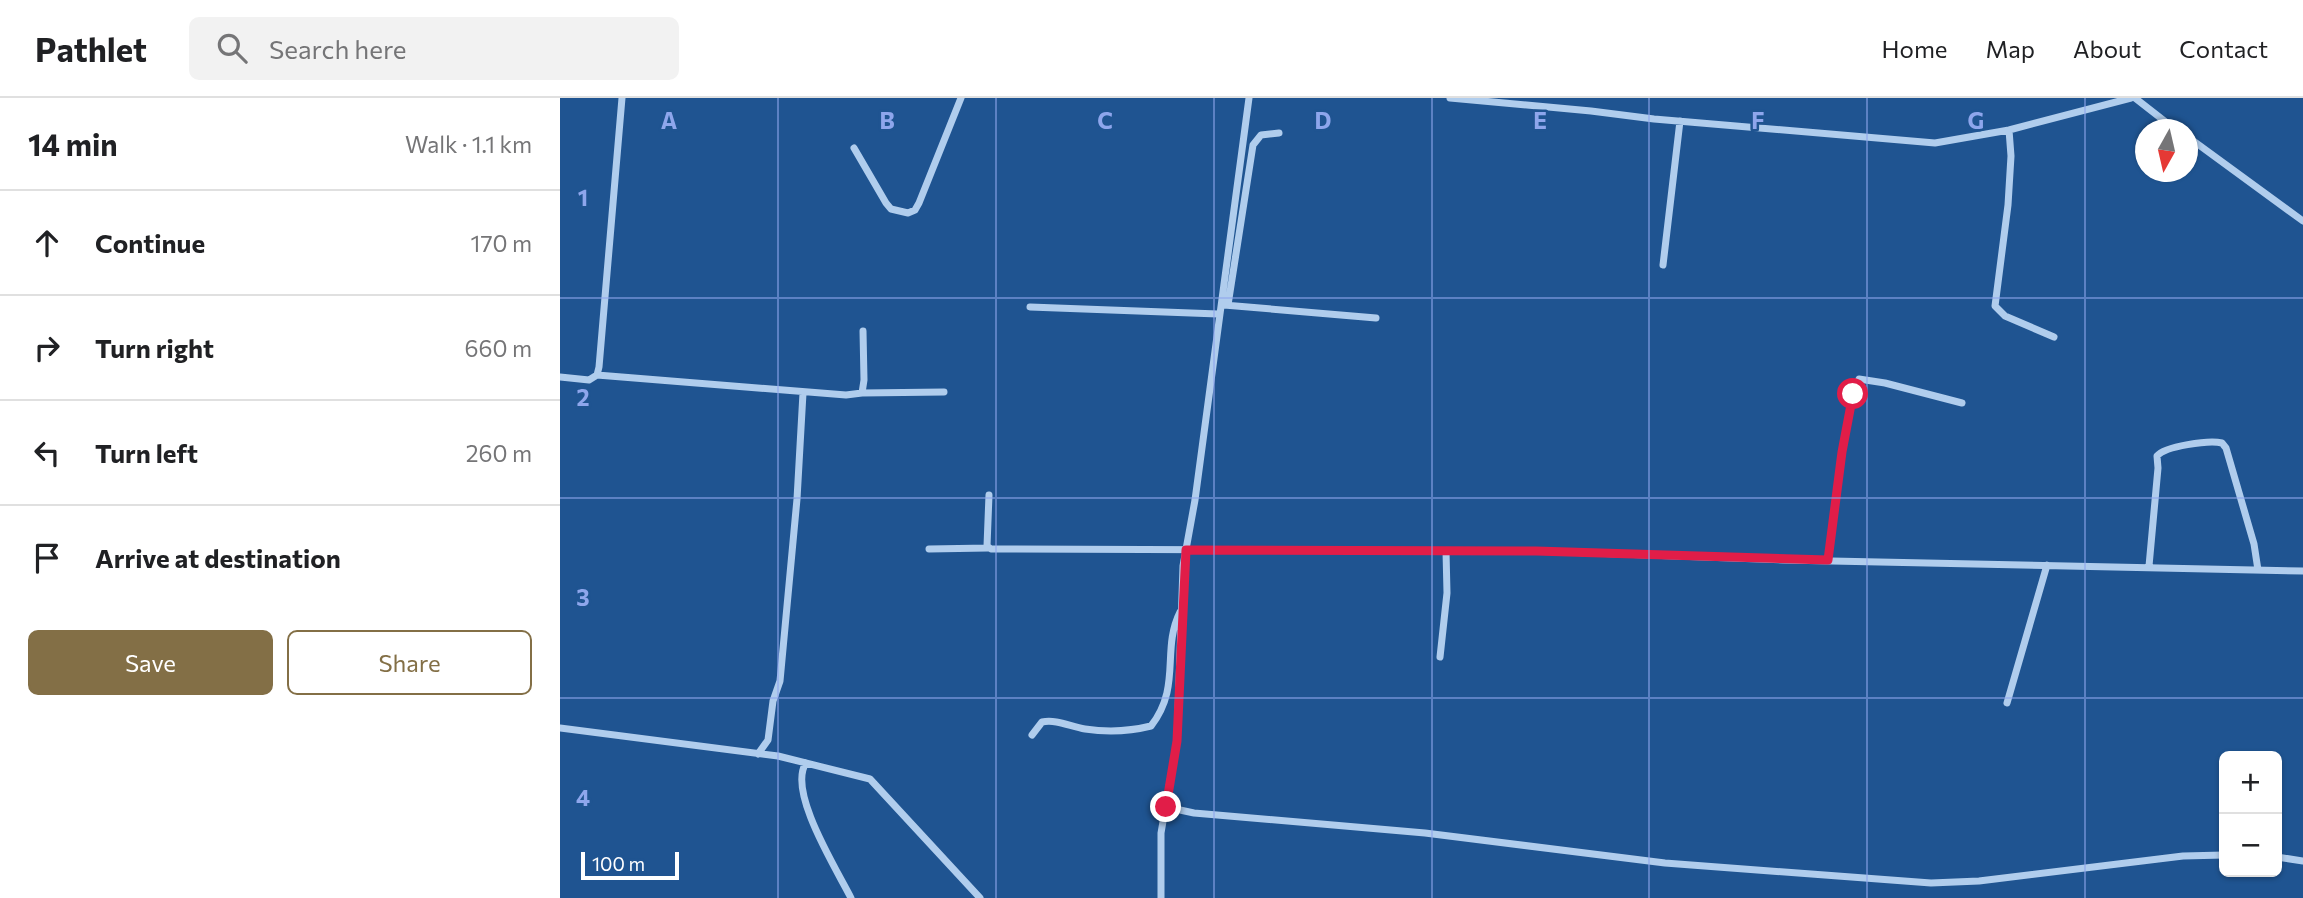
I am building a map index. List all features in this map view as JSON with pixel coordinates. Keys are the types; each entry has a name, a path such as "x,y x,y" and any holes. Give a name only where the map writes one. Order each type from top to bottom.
{"street":[{"path":"597,374 622,98"},
{"path":"854,148 891,209 908,213 915,210 961,98"},
{"path":"1161,898 1160,853 1177,741 1186,550 1249,98"},
{"path":"1450,98 1935,143 1955,142 2009,130 2133,98 2161,119"},
{"path":"1663,265 1680,121"},
{"path":"2009,130 2011,156 2008,205 1995,306 2005,316 2054,337"},
{"path":"1228,306 1252,145 1261,135 1279,133"},
{"path":"2198,144 2303,221"},
{"path":"1219,305 1376,318"},
{"path":"1030,307 1218,314"},
{"path":"862,393 863,331"},
{"path":"560,377 589,380 597,374 846,396 862,393 944,392"},
{"path":"1828,560 1842,452 1858,379 1885,383 1962,403"},
{"path":"758,754 768,740 780,681 797,499 803,393"},
{"path":"2149,566 2157,456 2160,452 2172,448 2211,441 2222,443 2226,449 2254,544 2258,570"},
{"path":"988,548 989,495"},
{"path":"929,549 1536,551 2303,572"},
{"path":"1440,657 1447,593 1446,551"},
{"path":"2007,703 2047,565"},
{"path":"1032,735 1042,722 1049,720 1095,730 1152,726 1167,699 1173,630 1182,608"},
{"path":"560,728 758,754 873,780 980,898"},
{"path":"806,763 801,776 804,799 851,898"},
{"path":"1166,807 1194,813 1425,833 1665,863 1938,883 1979,881 2183,856 2219,855"},
{"path":"2282,858 2303,860"}],"route":[{"path":"1166,807 1177,741 1183,566 1186,550 1536,551 1828,560 1835,498 1853,394"}]}
